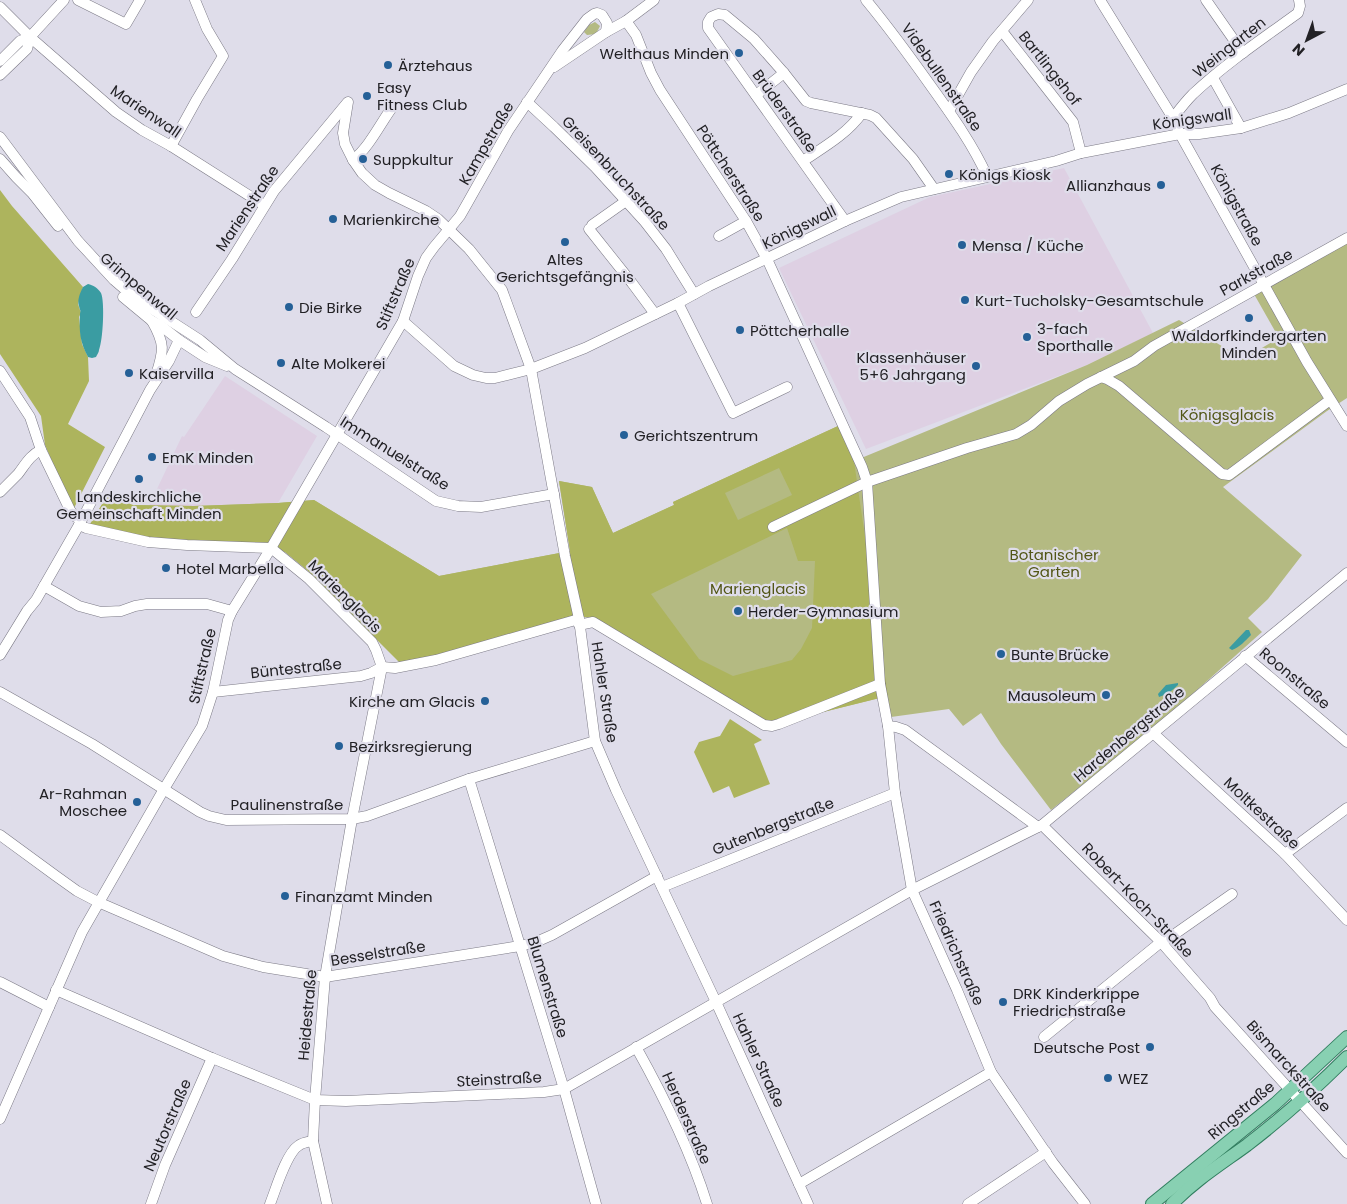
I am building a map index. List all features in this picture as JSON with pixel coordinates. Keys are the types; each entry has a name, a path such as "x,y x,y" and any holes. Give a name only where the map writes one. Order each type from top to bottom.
{"main road":[{"name":"Ringstraße","path":"1152,1204 1290,1090 1347,1037"},
{"name":"Ringstraße","path":"1172,1204 1188,1189 1248,1144 1300,1101 1347,1057"}],"street":[{"path":"0,61 20,41 30,37 64,0"},
{"path":"78,0 126,24 140,0"},
{"path":"170,146 223,56 207,29 195,0"},
{"name":"Kampstraße","path":"549,71 606,32 626,21 654,0"},
{"name":"Videbullenstraße","path":"866,0 894,34 949,111 973,148 987,176"},
{"path":"949,111 972,72 1028,0"},
{"path":"1206,0 1243,53"},
{"name":"Weingarten","path":"1173,118 1193,95 1213,78 1243,53 1298,13 1299,0"},
{"name":"Königstraße","path":"1105,2 1173,118 1180,134 1307,362 1330,400 1343,412 1347,426"},
{"name":"Marienwall","path":"0,7 30,37 116,112 264,205"},
{"name":"Kampstraße","path":"448,230 460,216 508,131 578,30 587,19 597,13 605,18 607,23 606,32"},
{"name":"Brüderstraße","path":"784,73 743,29 724,15 711,16 708,28 845,221"},
{"name":"Pöttcherstraße","path":"626,21 636,35 651,73 667,103 746,221 767,259 867,482"},
{"name":"Bartlingshof","path":"1002,31 1073,122 1081,153"},
{"path":"0,76 27,49 30,37"},
{"path":"0,56 14,47"},
{"path":"756,95 784,73 806,101 873,116 913,160 934,189"},
{"name":"Königswall","path":"1213,78 1241,128"},
{"name":"Königswall","path":"403,321 454,366 473,375 495,378 531,369 585,348 845,221 901,197 1056,161 1081,153 1180,134 1199,134 1241,128 1289,113 1347,89"},
{"name":"Hahler Straße","path":"348,102 343,133 345,144 362,173 375,185 438,219 469,249 502,290 531,369 579,622 595,741 808,1204"},
{"name":"Marienstraße","path":"196,312 232,259 274,191 348,102"},
{"name":"Greisenbruchstraße","path":"527,102 595,167 645,222 666,250 694,294"},
{"path":"353,160 366,148 391,108"},
{"path":"803,161 849,128 862,113"},
{"name":"Grimpenwall","path":"0,137 88,253 114,280 135,298 173,323 179,340"},
{"name":"Grimpenwall","path":"0,158 32,193 74,248 96,272 152,321 179,340"},
{"path":"626,201 590,227 655,314"},
{"path":"719,236 746,221"},
{"name":"Stiftstraße","path":"0,1119 82,932 202,726 213,692 228,620 232,611 271,548 403,321 426,258 448,230"},
{"name":"Parkstraße","path":"1101,377 1134,361 1154,346 1347,238"},
{"path":"678,303 734,413 787,387"},
{"path":"150,390 163,350 161,338 152,321"},
{"name":"Immanuelstraße","path":"173,323 204,343 235,370 436,501 458,506 480,507 554,494"},
{"path":"0,655 44,586 150,390 170,361 179,340"},
{"name":"Immanuelstraße","path":"179,340 205,357 235,370"},
{"path":"0,371 30,417 41,450 70,510 86,528 148,542 271,548"},
{"path":"773,526 867,482 967,448 1016,434 1031,425 1059,401 1101,377 1119,386 1222,474 1229,475 1330,400"},
{"path":"0,492 31,457 41,450"},
{"path":"382,667 395,668 436,660 579,622 593,622 764,725 772,726 779,724 880,684 867,482"},
{"name":"Marienglacis","path":"271,548 309,579 372,642 382,667"},
{"name":"Hardenbergstraße","path":"912,890 1040,826 1347,573"},
{"path":"44,586 79,606 101,612 121,611 147,604 207,604 232,611"},
{"name":"Roonstraße","path":"1246,656 1347,742"},
{"name":"Büntestraße","path":"213,692 361,676 372,673 382,667"},
{"name":"Heidestraße","path":"327,1204 313,1141 325,977 352,819 382,667"},
{"name":"Friedrichstraße","path":"880,684 888,726 895,793 912,890 991,1072 1046,1152 1085,1204"},
{"name":"Paulinenstraße","path":"0,692 92,744 200,812 226,820 352,819 367,816 469,779 595,741"},
{"name":"Robert-Koch-Straße","path":"888,726 905,730 1040,826 1161,942 1210,998"},
{"name":"Moltkestraße","path":"1153,733 1285,854 1347,920"},
{"name":"Blumenstraße","path":"469,779 564,1089 596,1204"},
{"name":"Gutenbergstraße","path":"662,887 895,793"},
{"path":"1285,854 1347,808"},
{"name":"Besselstraße","path":"0,835 56,876 98,902 224,956 263,966 325,977 536,942 552,935 657,876"},
{"name":"Steinstraße","path":"56,990 212,1058 315,1100 376,1100 544,1092 564,1089 912,890"},
{"path":"1044,1037 1161,942 1232,894"},
{"path":"0,982 49,1006"},
{"name":"Bismarckstraße","path":"1210,998 1215,1006 1347,1153"},
{"name":"Herderstraße","path":"636,1047 662,1095 683,1141 707,1204"},
{"name":"Neutorstraße","path":"151,1204 165,1165 212,1058"},
{"path":"800,1184 991,1072"},
{"path":"270,1204 290,1154 305,1142 313,1141"},
{"path":"968,1204 1046,1152"}],"shaded area":[{"name":"Kurt-Tucholsky-Gesamtschule","path":"1064,168 1153,333 1087,365 866,449 779,268 930,197"},
{"path":"225,376 317,436 278,503 149,506 182,436 184,437"}],"green space":[{"path":"595,22 600,26 596,34 587,35 584,32 589,25"},
{"path":"0,190 83,287 78,304 81,313 79,317 82,344 88,357 89,381 68,424 105,447 73,510 45,445 41,416 0,354"},
{"path":"1347,234 1347,398 1223,487 1302,555 1268,599 1248,618 1262,632 1161,722 1051,810 1001,744 981,713 963,726 949,709 891,717 887,696 763,727 594,618 307,570 285,552 271,548 151,540 108,494 133,505 194,506 314,500 439,576 570,551 559,481 592,487 613,533 674,505 673,502 838,426 854,461 1087,365 1179,320 1243,359 1279,338 1250,287"},
{"name":"Marienglacis","path":"838,426 854,461 888,696 763,727 594,618 584,617 401,664 307,570 285,552 271,548 151,540 90,524 108,494 133,505 194,506 314,500 439,576 570,551 559,481 592,487 613,533 674,505 673,502","holes":["779,468 792,495 738,520 725,493","787,528 798,561 815,561 812,628 801,649 792,660 733,676 699,659 651,594"]},
{"path":"730,719 762,740 754,744 770,784 734,798 729,786 713,793 694,752 699,742 720,736"}],"water":[{"path":"88,284 100,291 103,304 102,338 99,352 96,357 92,358 88,357 83,346 78,304 83,287"},
{"path":"1246,630 1249,630 1251,635 1238,647 1232,650 1229,648"},
{"path":"1178,683 1172,690 1159,697 1158,694 1166,685"}],"place":[{"name":"Welthaus Minden","path":"739,53"},
{"name":"Ärztehaus","path":"388,65"},
{"name":"Easy Fitness Club","path":"367,96"},
{"name":"Suppkultur","path":"363,159"},
{"name":"Königs Kiosk","path":"949,174"},
{"name":"Allianzhaus","path":"1161,185"},
{"name":"Marienkirche","path":"333,219"},
{"name":"Altes Gerichtsgefängnis","path":"565,242"},
{"name":"Mensa / Küche","path":"962,245"},
{"name":"Kurt-Tucholsky-Gesamtschule","path":"965,300"},
{"name":"Die Birke","path":"289,307"},
{"name":"Waldorfkindergarten Minden","path":"1249,318"},
{"name":"Pöttcherhalle","path":"740,330"},
{"name":"3-fach Sporthalle","path":"1027,337"},
{"name":"Alte Molkerei","path":"281,363"},
{"name":"Klassenhäuser 5+6 Jahrgang","path":"976,366"},
{"name":"Kaiservilla","path":"129,373"},
{"name":"Gerichtszentrum","path":"624,435"},
{"name":"EmK Minden","path":"152,457"},
{"name":"Landeskirchliche Gemeinschaft Minden","path":"139,479"},
{"name":"Hotel Marbella","path":"166,568"},
{"name":"Herder-Gymnasium","path":"738,611"},
{"name":"Bunte Brücke","path":"1001,654"},
{"name":"Mausoleum","path":"1106,695"},
{"name":"Kirche am Glacis","path":"485,701"},
{"name":"Bezirksregierung","path":"339,746"},
{"name":"Ar-Rahman Moschee","path":"137,802"},
{"name":"Finanzamt Minden","path":"285,896"},
{"name":"DRK Kinderkrippe Friedrichstraße","path":"1003,1002"},
{"name":"Deutsche Post","path":"1150,1047"},
{"name":"WEZ","path":"1108,1078"}],"park label":[{"name":"Königsglacis","path":"1227,414"},
{"name":"Botanischer Garten","path":"1054,562"}]}
